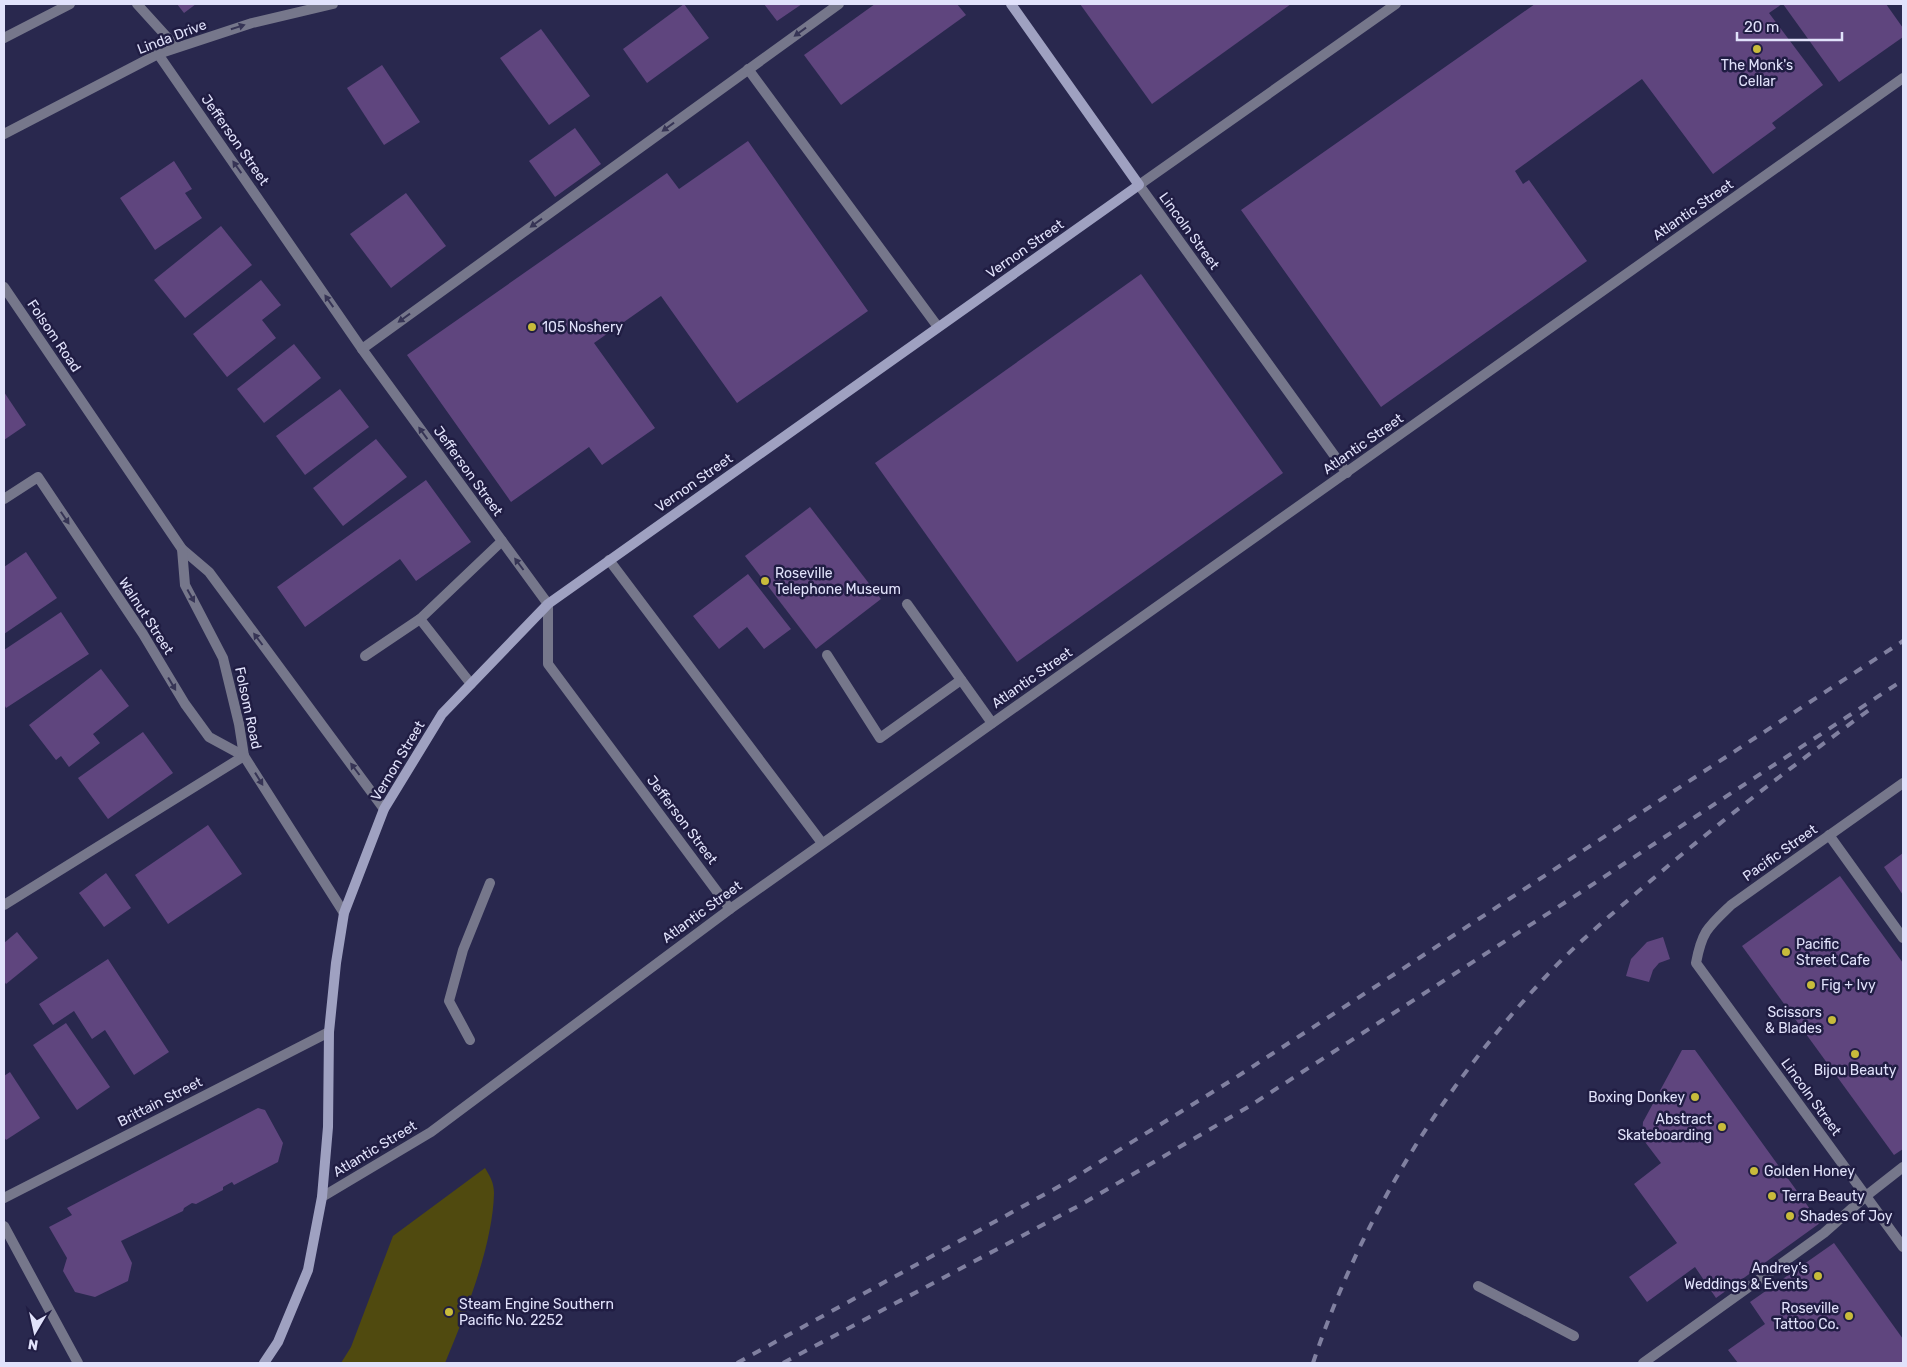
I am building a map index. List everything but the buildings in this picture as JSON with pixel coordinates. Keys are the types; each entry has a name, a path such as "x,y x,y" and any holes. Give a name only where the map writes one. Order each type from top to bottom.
{"main road":[{"name":"Lincoln Street","path":"1010,4 1139,185"},
{"name":"Vernon Street","path":"322,1197 328,1127 329,1032 336,963 344,913 384,809 442,714 548,604 1139,185"},
{"path":"264,1363 278,1342 308,1270 322,1197"}],"street":[{"path":"4,38 70,4"},
{"path":"137,4 176,48"},
{"name":"Linda Drive","path":"4,134 158,54 252,23 333,4"},
{"path":"362,349 839,4"},
{"name":"Vernon Street","path":"1139,185 1396,4"},
{"name":"Jefferson Street","path":"158,54 362,349 548,604 548,664 730,909"},
{"path":"748,69 938,327"},
{"name":"Atlantic Street","path":"322,1197 424,1137 730,909 822,843 1903,78"},
{"name":"Lincoln Street","path":"1139,185 1347,473"},
{"name":"Folsom Road","path":"4,287 182,549 209,572 384,809"},
{"name":"Walnut Street","path":"4,499 38,477 143,634 185,704 209,737 244,756"},
{"path":"365,656 420,619 502,542"},
{"name":"Folsom Road","path":"182,549 185,585 223,658 244,756 344,913"},
{"path":"610,560 822,843"},
{"path":"907,604 992,723"},
{"path":"420,619 471,684"},
{"path":"827,655 880,738 961,680"},
{"path":"4,904 244,756"},
{"name":"Pacific Street","path":"1696,963 1700,943 1708,926 1731,905 1903,783"},
{"path":"1829,835 1903,938"},
{"path":"470,1040 449,1001 463,950 490,883"},
{"name":"Lincoln Street","path":"1696,963 1903,1248"},
{"name":"Brittain Street","path":"4,1198 329,1032"},
{"path":"1643,1363 1824,1233 1866,1196 1903,1168"},
{"path":"4,1226 78,1363"},
{"path":"1478,1286 1574,1336"}],"shaded area":[{"path":"485,1168 494,1189 489,1235 477,1280 445,1363 341,1363 351,1347 393,1236"}],"railway":[{"path":"737,1363 1069,1181 1232,1080 1903,641"},
{"path":"783,1363 1082,1204 1248,1107 1572,898 1903,680"},
{"path":"1313,1363 1332,1311 1378,1210 1405,1162 1435,1116 1501,1027 1562,960 1614,912 1725,820 1869,710"}],"place":[{"name":"The Monk's Cellar","path":"1757,49"},
{"name":"105 Noshery","path":"532,327"},
{"name":"Roseville Telephone Museum","path":"765,581"},
{"name":"Pacific Street Cafe","path":"1786,952"},
{"name":"Fig + Ivy","path":"1811,985"},
{"name":"Scissors & Blades","path":"1832,1020"},
{"name":"Bijou Beauty","path":"1855,1054"},
{"name":"Boxing Donkey","path":"1695,1097"},
{"name":"Abstract Skateboarding","path":"1722,1127"},
{"name":"Golden Honey","path":"1754,1171"},
{"name":"Terra Beauty","path":"1772,1196"},
{"name":"Shades of Joy","path":"1790,1216"},
{"name":"Andrey’s Weddings & Events","path":"1818,1276"},
{"name":"Steam Engine Southern Pacific No. 2252","path":"449,1312"},
{"name":"Roseville Tattoo Co.","path":"1849,1316"}]}
